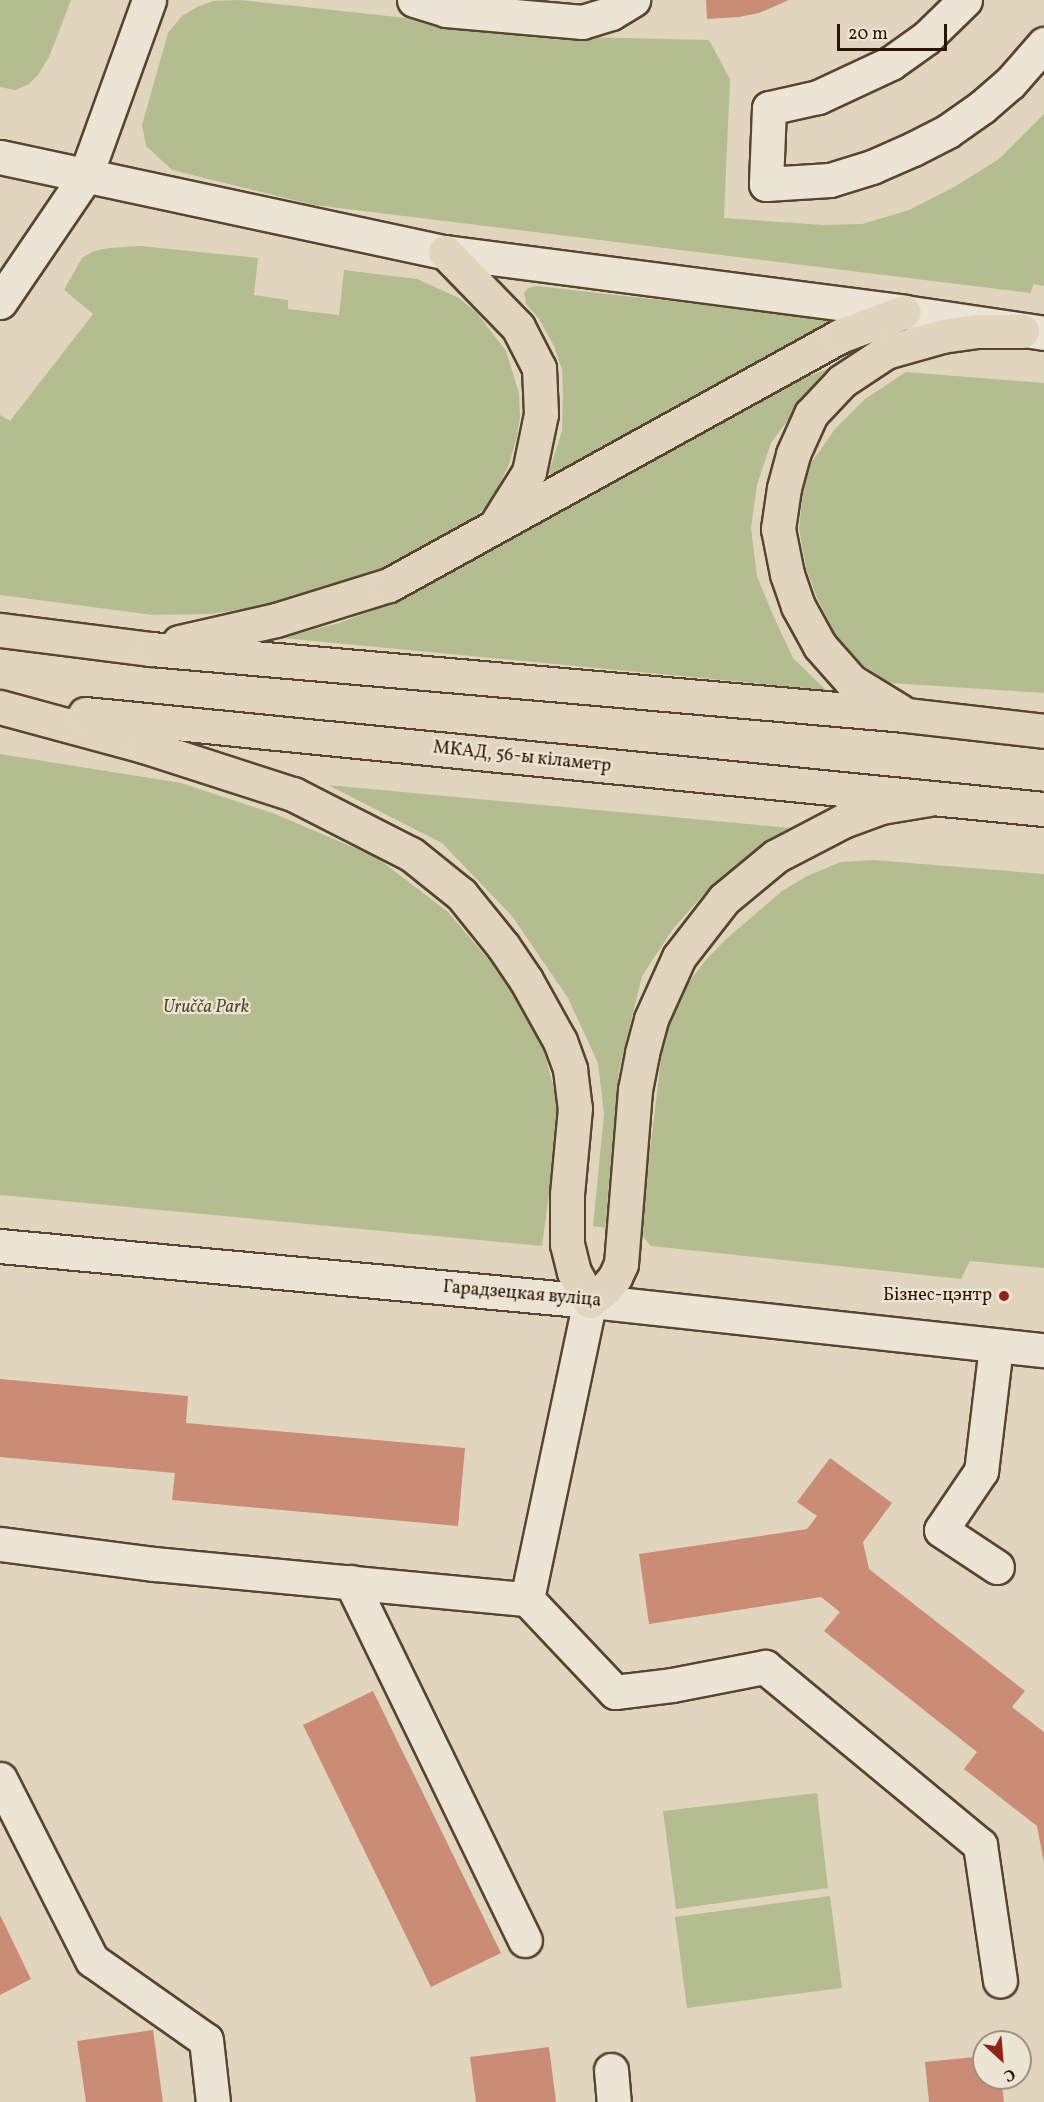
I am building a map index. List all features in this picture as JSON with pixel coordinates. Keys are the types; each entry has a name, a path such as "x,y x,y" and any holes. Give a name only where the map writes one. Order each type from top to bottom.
{"highway":[{"path":"445,252 518,327 539,368 541,414 529,472 496,525"},
{"path":"151,649 276,620 389,585 840,336 904,312"},
{"path":"906,715 851,681 820,646 798,606 787,574 778,529 784,488 793,454 811,414 842,381 886,352 942,336 978,331 1033,332"},
{"path":"0,630 151,649 906,715 1044,731"},
{"path":"0,706 144,746 293,794 411,854 461,894 503,946 526,980 552,1023 570,1069 575,1108 567,1195 567,1244 574,1272 590,1301 605,1289 615,1277 621,1264 635,1090 651,1019 679,957 724,899 776,856 843,821 881,807 928,799"},
{"name":"МКАД, 56-ы кіламетр","path":"0,706 1044,809"}],"street":[{"path":"0,302 85,177 149,0"},
{"path":"414,0 446,10 582,21 611,13 633,0"},
{"path":"964,0 926,38 891,63 818,97 769,108 766,184 830,180 872,167 913,149 948,131 982,107 1010,83 1044,44"},
{"path":"0,157 85,177 445,252 904,312 1033,332"},
{"name":"Гарадзецкая вуліца","path":"0,1246 590,1301 1044,1350"},
{"path":"527,1599 590,1301"},
{"path":"996,1346 981,1471 941,1530 997,1567"},
{"path":"0,1544 154,1564 527,1599 615,1692 765,1667 980,1845 1000,1981"},
{"path":"351,1582 525,1940"},
{"path":"0,1779 92,1960 206,2040 213,2102"},
{"path":"611,2070 614,2102"}],"green space":[{"path":"0,0 71,0 49,57 38,75 29,84 15,90 0,87"},
{"path":"241,0 580,37 709,40 730,79 724,218 823,225 862,224 909,210 954,187 999,159 1044,114 1044,286 1033,284 1031,293 314,205 172,170 146,146 142,125 168,33 182,16 197,7 213,1"},
{"path":"141,246 258,258 254,295 288,300 288,309 339,315 344,270 417,279 459,298 477,313 506,351 519,393 520,418 516,440 509,464 491,502 458,533 360,582 265,606 211,614 153,615 0,595 0,415 10,421 93,314 64,290 82,258 94,251"},
{"path":"537,286 836,320 558,476 552,476 549,472 562,431 562,370 554,346 539,319 526,304 524,293 528,288"},
{"path":"837,365 802,401 771,443 757,485 751,528 757,576 773,615 793,658 826,690 282,638 339,623 406,598 804,378"},
{"path":"906,372 1044,383 1044,693 890,683 864,666 836,635 817,598 806,568 799,529 803,492 811,463 835,429 865,399"},
{"name":"Uručča Park","path":"0,754 181,783 275,814 376,857 448,912 504,978 543,1046 560,1113 542,1246 0,1195"},
{"path":"328,785 791,828 755,850 703,895 673,929 642,976 619,1071 605,1228 593,1226 604,1114 598,1063 568,998 512,916 442,843"},
{"path":"874,860 1044,874 1044,1268 970,1261 961,1279 651,1246 644,1238 641,1227 663,1042 671,1014 684,989 704,962 725,940 782,891 807,876 841,862"},
{"path":"817,1793 828,1888 676,1909 663,1811"},
{"path":"830,1896 842,1988 687,2008 675,1917"}],"building":[{"path":"706,0 789,0 759,13 707,19"},
{"path":"0,1379 188,1396 186,1423 465,1448 458,1526 172,1500 175,1473 0,1457"},
{"path":"830,1458 892,1503 863,1542 869,1569 1025,1691 1012,1707 1044,1732 1044,1863 1037,1826 964,1769 977,1752 824,1631 840,1612 821,1597 649,1624 639,1554 807,1529 817,1516 797,1502"},
{"path":"373,1691 501,1953 431,1987 303,1725"},
{"path":"0,1915 31,1979 0,1995"},
{"path":"153,2030 163,2102 86,2102 77,2041"},
{"path":"549,2047 556,2102 476,2102 470,2057"},
{"path":"972,2057 972,2090 1002,2090 1004,2102 929,2102 925,2062"}],"place":[{"name":"Бізнес-цэнтр","path":"1004,1296"}]}
